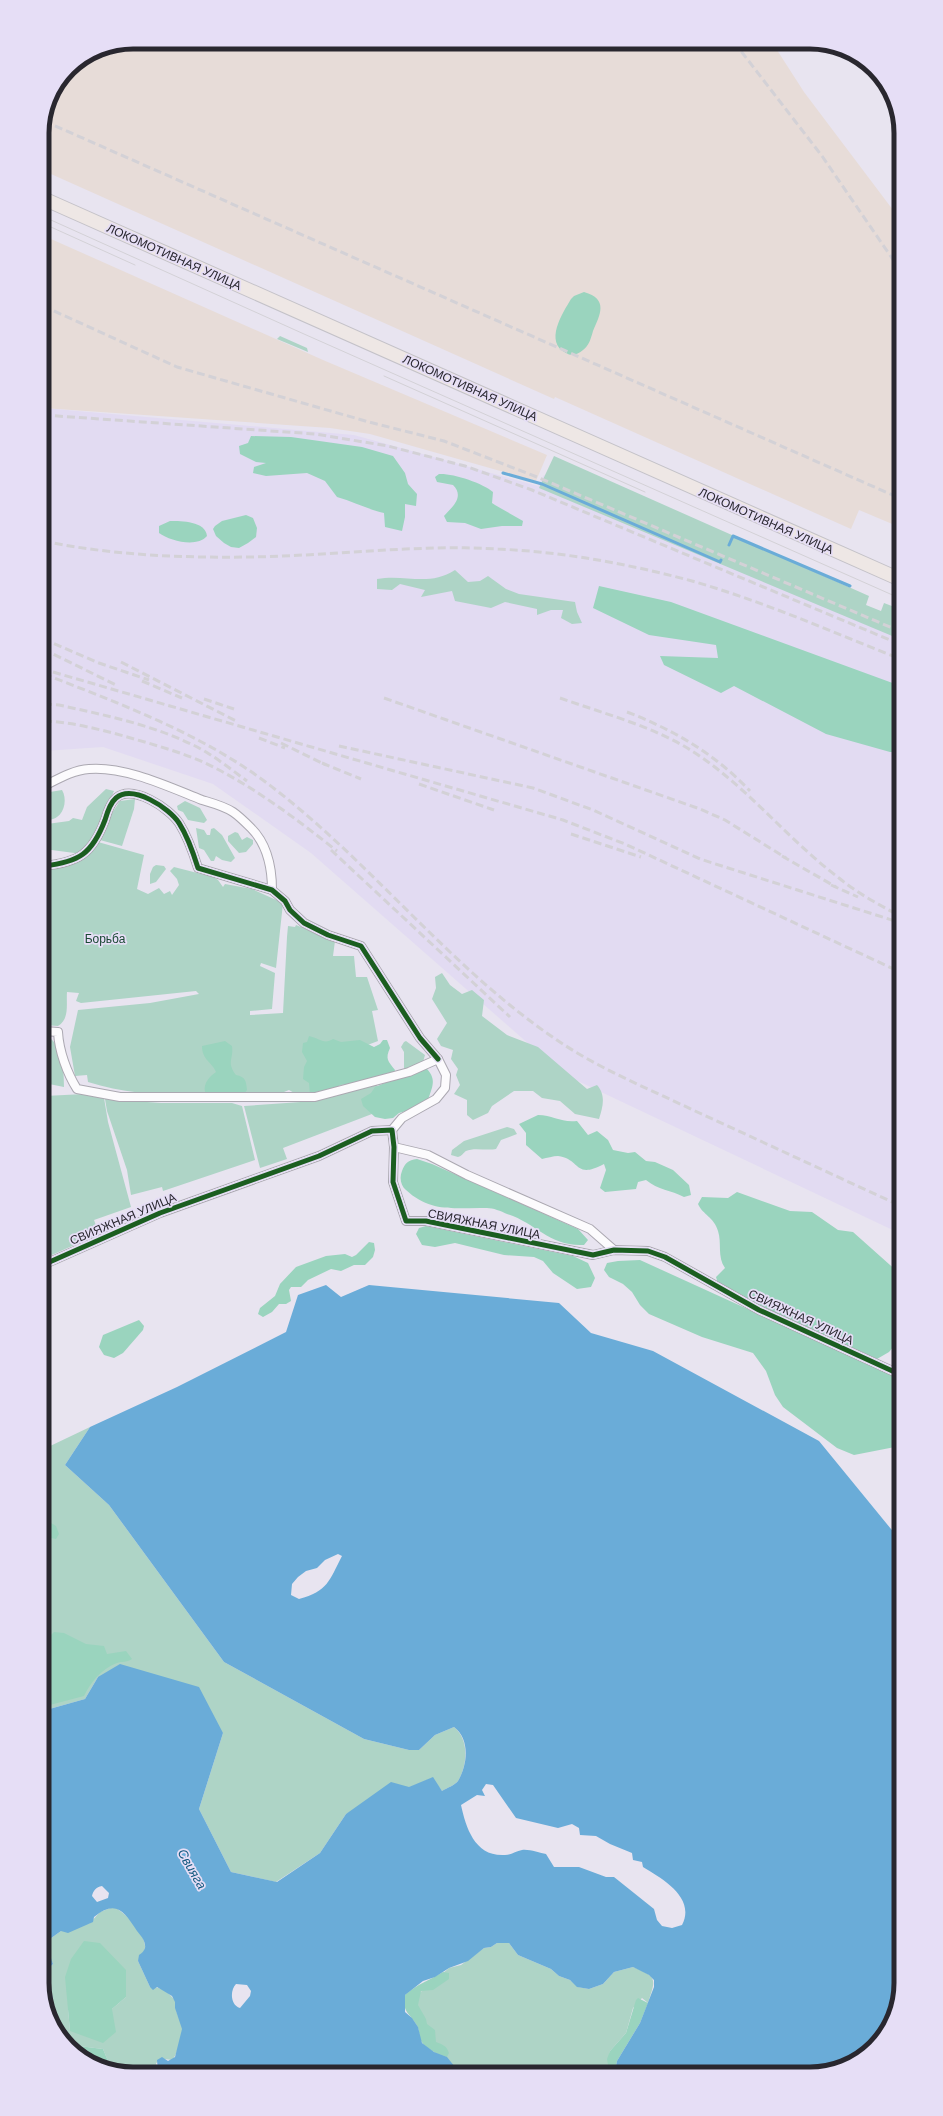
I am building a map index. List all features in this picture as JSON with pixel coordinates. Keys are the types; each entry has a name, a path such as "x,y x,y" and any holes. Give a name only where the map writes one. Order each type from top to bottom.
{"main road":[{"name":"ЛОКОМОТИВНАЯ УЛИЦА","path":"49,201 894,577"}],"street":[{"path":"49,783 62,776 81,770 89,769 120,771 172,788 233,812 252,829 263,846 272,873 272,890"},
{"path":"49,865 72,861 85,854 100,833 114,799 119,796 129,794 152,800 178,821 189,840 198,868 272,890 285,901 290,910 304,923 328,935 361,946 420,1038 438,1059 446,1075 445,1088 436,1099 402,1118 392,1130"},
{"path":"49,1031 58,1032 58,1040 71,1081 77,1089 120,1097 315,1097 409,1072 438,1059"},
{"name":"СВИЯЖНАЯ УЛИЦА","path":"49,1262 160,1213 319,1156 372,1131 392,1130 394,1147 393,1182 406,1221 426,1221 593,1255 614,1250 648,1251 665,1257 759,1310 894,1372"},
{"path":"394,1147 428,1155 543,1209 590,1229 614,1250"}],"shaded area":[{"path":"128,49 777,49 804,92 894,211 894,525 859,510 851,529 555,397 554,399 49,173 49,128 55,101 63,87 78,70 87,63 101,55"},
{"path":"49,238 323,360 547,455 536,481 370,434 330,428 49,408"},
{"path":"49,409 354,435 538,486 544,475 894,624 894,1231 563,1074 311,853 213,784 103,747 49,751"}],"green space":[{"path":"584,292 597,299 600,303 600,313 587,346 579,353 570,355 560,348 556,342 557,328 563,312 571,299 574,296"},
{"path":"280,336 307,348 308,352 277,339"},
{"path":"251,436 291,437 362,447 393,456 405,473 408,484 417,494 416,506 405,504 405,517 402,531 385,527 384,513 337,497 325,481 307,473 266,476 253,473 254,467 266,463 256,462 240,454 239,446 248,443"},
{"path":"554,456 869,596 866,605 881,611 884,603 894,607 894,637 539,488"},
{"path":"439,474 459,477 482,485 493,492 492,503 523,521 522,526 502,526 481,529 465,523 447,522 444,516 456,502 458,494 453,485 437,482 435,477"},
{"path":"246,515 253,518 257,528 256,537 248,543 239,548 231,547 216,536 213,529 222,521"},
{"path":"170,521 186,522 198,525 202,527 207,536 203,540 197,542 183,542 170,539 159,533 159,526"},
{"path":"455,570 468,582 480,581 488,576 506,589 519,594 575,602 577,612 582,623 572,624 561,618 563,610 551,610 537,615 537,609 505,602 491,608 455,601 452,591 421,597 425,590 400,584 392,590 377,589 377,579 436,578"},
{"path":"599,586 671,602 894,684 894,752 826,734 734,686 721,693 664,665 660,656 718,658 716,645 649,635 593,608"},
{"path":"106,789 114,791 104,812 98,830 82,854 49,850 49,824 69,821 73,818 82,820 87,807"},
{"path":"62,790 65,801 60,815 49,820 49,792"},
{"path":"135,799 134,809 122,846 100,840 108,819 120,801"},
{"path":"185,801 200,808 207,820 204,823 188,820 183,812 178,810 177,806"},
{"path":"196,828 204,830 207,835 210,835 211,829 214,828 222,835 235,858 231,862 222,860 216,856 214,861 211,861 204,850 199,848"},
{"path":"235,832 238,833 242,840 247,837 253,840 253,844 246,852 239,853 228,841 228,836"},
{"name":"Борьба","path":"98,842 144,855 137,889 148,894 159,888 164,894 170,891 172,895 179,885 177,879 170,871 174,867 213,877 218,880 223,887 225,884 252,889 283,903 276,968 261,963 260,966 275,973 272,1009 250,1011 250,1015 283,1013 288,926 295,927 296,925 335,941 333,956 354,956 356,977 367,977 378,1010 372,1011 378,1041 357,1049 317,1093 296,1094 289,1090 284,1092 211,1095 161,1094 112,1088 88,1082 87,1075 75,1076 70,1047 78,1010 150,1003 199,994 196,991 81,1003 76,1001 79,993 67,992 66,1015 62,1023 58,1026 49,1025 49,868 75,863 87,855"},
{"path":"156,865 164,866 166,869 156,882 150,884 150,874 153,867"},
{"path":"442,973 450,985 462,994 472,990 484,1000 482,1016 507,1035 538,1047 587,1089 597,1085 603,1097 599,1119 575,1114 560,1101 542,1098 533,1091 514,1091 492,1106 488,1113 473,1120 467,1115 467,1100 454,1094 460,1085 456,1075 458,1069 451,1059 453,1050 441,1046 437,1039 447,1023 432,999 436,988 435,977"},
{"path":"309,1036 324,1041 330,1041 333,1039 341,1042 360,1040 374,1047 380,1044 383,1040 387,1040 390,1048 388,1060 395,1070 394,1073 352,1084 340,1085 338,1088 310,1095 309,1083 303,1079 304,1067 307,1061 302,1052 303,1043 307,1042"},
{"path":"49,1038 55,1043 59,1050 63,1065 64,1087 49,1084"},
{"path":"225,1041 232,1046 231,1067 233,1071 236,1075 244,1078 246,1082 247,1090 244,1094 205,1092 206,1083 216,1072 205,1058 202,1051 202,1046"},
{"path":"406,1041 425,1055 423,1062 404,1070 404,1052 401,1047"},
{"path":"427,1069 433,1080 428,1100 410,1110 399,1113 393,1118 385,1119 375,1117 363,1106 361,1099 371,1093 375,1087 417,1070"},
{"path":"377,1085 385,1109 283,1148 287,1159 260,1168 244,1106 315,1101 333,1094"},
{"path":"84,1094 104,1098 108,1122 131,1207 94,1220 99,1234 49,1256 49,1096"},
{"path":"105,1099 161,1103 232,1103 242,1106 255,1160 163,1191 162,1187 131,1195 127,1170 107,1111"},
{"path":"538,1115 566,1121 577,1121 588,1135 597,1131 608,1140 613,1150 628,1153 635,1152 646,1161 655,1162 673,1170 689,1185 691,1195 684,1197 655,1186 646,1180 638,1182 636,1189 605,1192 600,1188 606,1170 604,1164 587,1170 582,1169 571,1161 558,1156 542,1159 526,1145 526,1133 519,1124"},
{"path":"507,1127 514,1129 517,1134 501,1140 496,1149 469,1150 458,1157 451,1155 452,1150 464,1141"},
{"path":"417,1159 432,1164 578,1229 588,1240 584,1245 572,1245 562,1242 544,1234 517,1218 492,1209 445,1208 425,1203 406,1190 401,1182 403,1168 409,1161"},
{"path":"737,1192 790,1211 812,1212 838,1230 853,1232 894,1269 894,1346 889,1352 877,1359 719,1287 716,1277 725,1268 720,1255 720,1240 718,1231 714,1222 698,1204 702,1197 728,1198"},
{"path":"426,1226 573,1256 588,1263 595,1278 591,1287 577,1289 553,1273 543,1261 534,1257 504,1255 455,1243 435,1247 422,1245 416,1234 419,1228"},
{"path":"369,1242 374,1243 375,1250 373,1257 365,1265 354,1265 341,1271 331,1269 308,1280 301,1287 291,1287 289,1290 291,1301 286,1304 279,1304 272,1312 263,1317 258,1314 260,1308 275,1296 280,1284 296,1267 326,1256 345,1254 352,1257"},
{"path":"640,1260 894,1376 894,1447 854,1455 837,1448 783,1407 775,1395 766,1371 753,1353 702,1337 649,1314 640,1305 632,1292 623,1284 609,1277 604,1270 607,1263"},
{"path":"139,1320 144,1326 143,1330 123,1353 114,1358 104,1355 99,1347 103,1335"},
{"path":"90,1427 65,1465 109,1505 224,1662 364,1739 409,1750 419,1750 435,1735 454,1727 462,1738 465,1752 464,1767 458,1781 442,1791 432,1778 346,1814 320,1853 276,1882 231,1872 199,1809 223,1733 98,1677 85,1699 49,1709 49,1447"},
{"path":"49,1522 56,1526 59,1534 56,1539 49,1538"},
{"path":"54,1632 64,1633 86,1644 104,1646 107,1654 126,1651 132,1659 117,1663 101,1672 93,1681 84,1696 49,1705 49,1637"},
{"path":"113,1907 123,1913 134,1924 142,1936 145,1947 143,1954 138,1961 150,1987 165,1991 176,2002 176,2011 182,2027 182,2034 176,2054 172,2060 164,2059 156,2063 157,2067 128,2067 109,2064 103,2049 79,2047 63,2029 53,2010 53,1998 49,1988 49,1968 53,1964 49,1955 49,1940 61,1931 90,1923 100,1912","holes":["126,1997 112,2009 70,2031 68,2009"]},
{"path":"84,1941 100,1943 126,1970 126,1997 112,2009 116,2032 103,2043 70,2031 65,1977 71,1959"},
{"path":"497,1943 509,1943 518,1955 551,1969 559,1976 570,1980 578,1987 589,1989 603,1984 614,1972 633,1967 641,1970 653,1980 648,2003 642,1998 633,2008 626,2033 610,2051 608,2065 603,2067 453,2067 434,2052 404,2006 449,1968 461,1965 484,1948 491,1947"},
{"path":"443,1972 449,1973 449,1979 433,1990 421,1991 418,2005 426,2019 427,2024 435,2030 436,2042 447,2048 449,2053 447,2057 427,2048 424,2045 420,2038 417,2025 407,2012 405,2006 405,1995 419,1985"},
{"path":"638,1998 648,2003 640,2023 617,2061 616,2067 603,2067 608,2065 607,2059 610,2051 626,2033 636,2000"},
{"path":"79,2047 103,2049 109,2064 96,2058"}],"water":[{"name":"Свияга","path":"326,1285 341,1297 369,1285 559,1303 591,1333 653,1351 819,1441 894,1533 894,1982 890,2010 880,2029 861,2050 837,2063 815,2067 616,2067 617,2061 640,2023 654,1987 654,1980 649,1975 633,1967 614,1972 603,1984 589,1989 577,1987 570,1980 559,1976 551,1969 518,1955 509,1943 497,1943 491,1947 484,1948 468,1961 449,1968 435,1977 423,1981 405,1995 405,2012 412,2018 418,2027 422,2043 434,2052 447,2057 455,2067 158,2067 157,2060 162,2057 168,2061 175,2057 182,2029 172,1996 157,1987 153,1990 150,1987 138,1961 139,1955 145,1948 145,1943 128,1918 119,1910 114,1908 108,1909 94,1917 93,1922 68,1933 61,1931 49,1940 49,1709 85,1699 98,1677 120,1664 199,1687 223,1733 199,1809 231,1872 277,1882 320,1853 346,1814 391,1782 409,1787 433,1777 442,1791 458,1781 464,1767 466,1752 465,1745 463,1738 454,1727 435,1735 419,1750 409,1750 364,1739 224,1662 109,1505 65,1465 90,1427 177,1387 286,1332 298,1295","holes":["338,1554 342,1556 334,1572 322,1588 309,1596 299,1599 291,1595 292,1584 298,1577 306,1571 317,1568 325,1560","486,1784 493,1785 516,1818 558,1828 572,1824 579,1828 580,1835 596,1836 610,1844 632,1853 633,1860 642,1862 643,1867 660,1877 675,1890 681,1898 685,1906 685,1915 682,1925 672,1928 662,1926 657,1920 654,1909 614,1877 606,1877 579,1867 554,1867 546,1854 525,1850 505,1855 495,1854 486,1851 479,1846 469,1831 461,1805 477,1795 485,1796 482,1790","102,1886 109,1893 108,1898 97,1902 92,1896 93,1892 98,1887","236,1984 247,1985 251,1991 250,1996 240,2008 234,2004 232,1997"]},
{"path":"49,1953 53,1964 49,1968"},
{"path":"49,1988 53,1998 53,2010"}],"waterway":[{"path":"503,473 542,484 720,562 721,560"},
{"path":"729,545 733,536 850,586"}],"tram line":[{"path":"49,219 894,596"},
{"path":"49,226 135,265"},
{"path":"384,376 645,492"}],"railway":[{"path":"739,49 822,156 894,261"},
{"path":"50,124 894,496"},
{"path":"49,309 177,367 369,422 444,441 537,477 894,629"},
{"path":"49,415 315,434 388,446 465,466 532,490 894,642"},
{"path":"49,542 94,550 145,555 197,557 279,556 436,548 498,549 572,556 644,569 718,589 796,617 894,656"},
{"path":"49,642 99,663 149,680"},
{"path":"49,652 118,686"},
{"path":"121,662 238,722"},
{"path":"53,672 563,820 625,844 894,969"},
{"path":"49,676 164,723 222,753 250,771 276,790 312,820 481,980 517,1010 570,1049 641,1086 894,1203"},
{"path":"142,681 182,698"},
{"path":"384,698 700,809 725,820 786,858"},
{"path":"560,698 645,728 677,742 692,751 731,780 820,863 860,893 894,913"},
{"path":"204,699 234,709"},
{"path":"49,704 59,705 109,716 175,737 206,752 247,781"},
{"path":"627,712 661,727 693,744 723,766 750,791"},
{"path":"49,722 74,724 114,733 174,751 203,762 256,792 289,814 337,851"},
{"path":"259,738 285,748"},
{"path":"281,743 326,765"},
{"path":"339,746 533,788 593,810 700,859 894,921"},
{"path":"322,763 361,779"},
{"path":"419,784 494,810"},
{"path":"571,834 641,857"},
{"path":"331,850 510,1017"},
{"path":"782,856 836,887"},
{"path":"831,885 858,897"}],"cycle path":[{"path":"49,865 75,859 89,848 100,832 109,808 116,798 123,794 132,794 150,800 167,811 179,823 188,839 198,868 272,890 285,901 290,910 304,923 328,935 361,946 420,1038 438,1059"},
{"path":"49,1262 160,1213 319,1156 372,1131 392,1130 394,1147 393,1182 406,1221 426,1221 593,1255 614,1250 648,1251 665,1257 759,1310 894,1372"}]}
